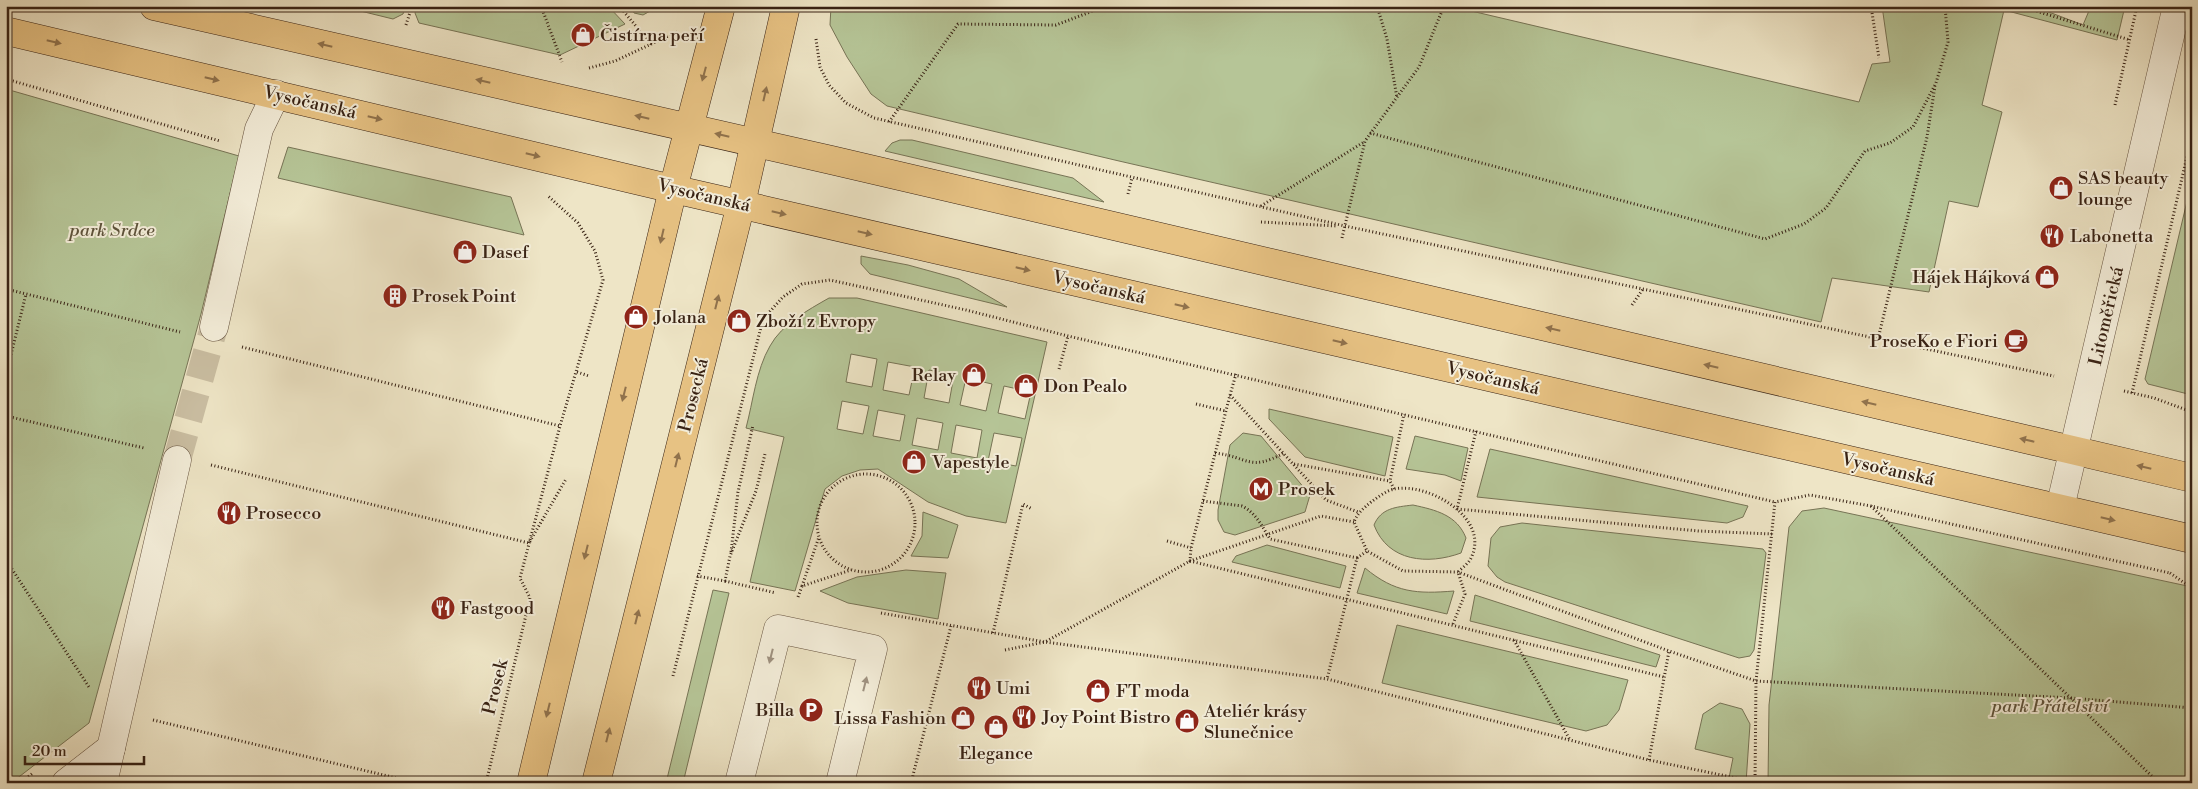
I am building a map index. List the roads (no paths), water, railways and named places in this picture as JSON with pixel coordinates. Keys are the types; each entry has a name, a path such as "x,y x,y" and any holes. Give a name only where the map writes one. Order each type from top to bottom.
{"main road":[{"path":"154,6 690,127 2192,478"},
{"path":"531,783 673,188 721,6"},
{"name":"Prosecká","path":"596,783 741,204 786,6"},
{"name":"Vysočanská","path":"6,30 741,204 2192,539"}],"street":[{"name":"Litoměřická","path":"2060,508 2075,451 2177,6"},
{"path":"214,327 259,129 276,94"},
{"path":"102,783 119,712 165,455"},
{"path":"739,783 778,629 873,649 840,783"},
{"path":"66,783 111,748"}],"tunnel":[{"path":"177,460 214,327"}],"place":[{"name":"Čistírna peří","path":"583,35"},
{"name":"SAS beauty lounge","path":"2061,188"},
{"name":"Labonetta","path":"2052,236"},
{"name":"Dasef","path":"465,252"},
{"name":"Hájek Hájková","path":"2047,277"},
{"name":"Prosek Point","path":"395,296"},
{"name":"Jolana","path":"636,317"},
{"name":"Zboží z Evropy","path":"739,321"},
{"name":"ProseKo e Fiori","path":"2016,341"},
{"name":"Relay","path":"974,375"},
{"name":"Don Pealo","path":"1026,386"},
{"name":"Vapestyle","path":"914,462"},
{"name":"Prosek","path":"1261,489"},
{"name":"Prosecco","path":"229,513"},
{"name":"Fastgood","path":"443,608"},
{"name":"Umi","path":"979,688"},
{"name":"FT moda","path":"1098,691"},
{"name":"Billa","path":"811,710"},
{"name":"Joy Point Bistro","path":"1024,717"},
{"name":"Lissa Fashion","path":"963,718"},
{"name":"Ateliér krásy Slunečnice","path":"1187,721"},
{"name":"Elegance","path":"996,727"}],"park label":[{"name":"park Srdce","path":"112,230"},
{"name":"park Přátelství","path":"2050,706"}]}
